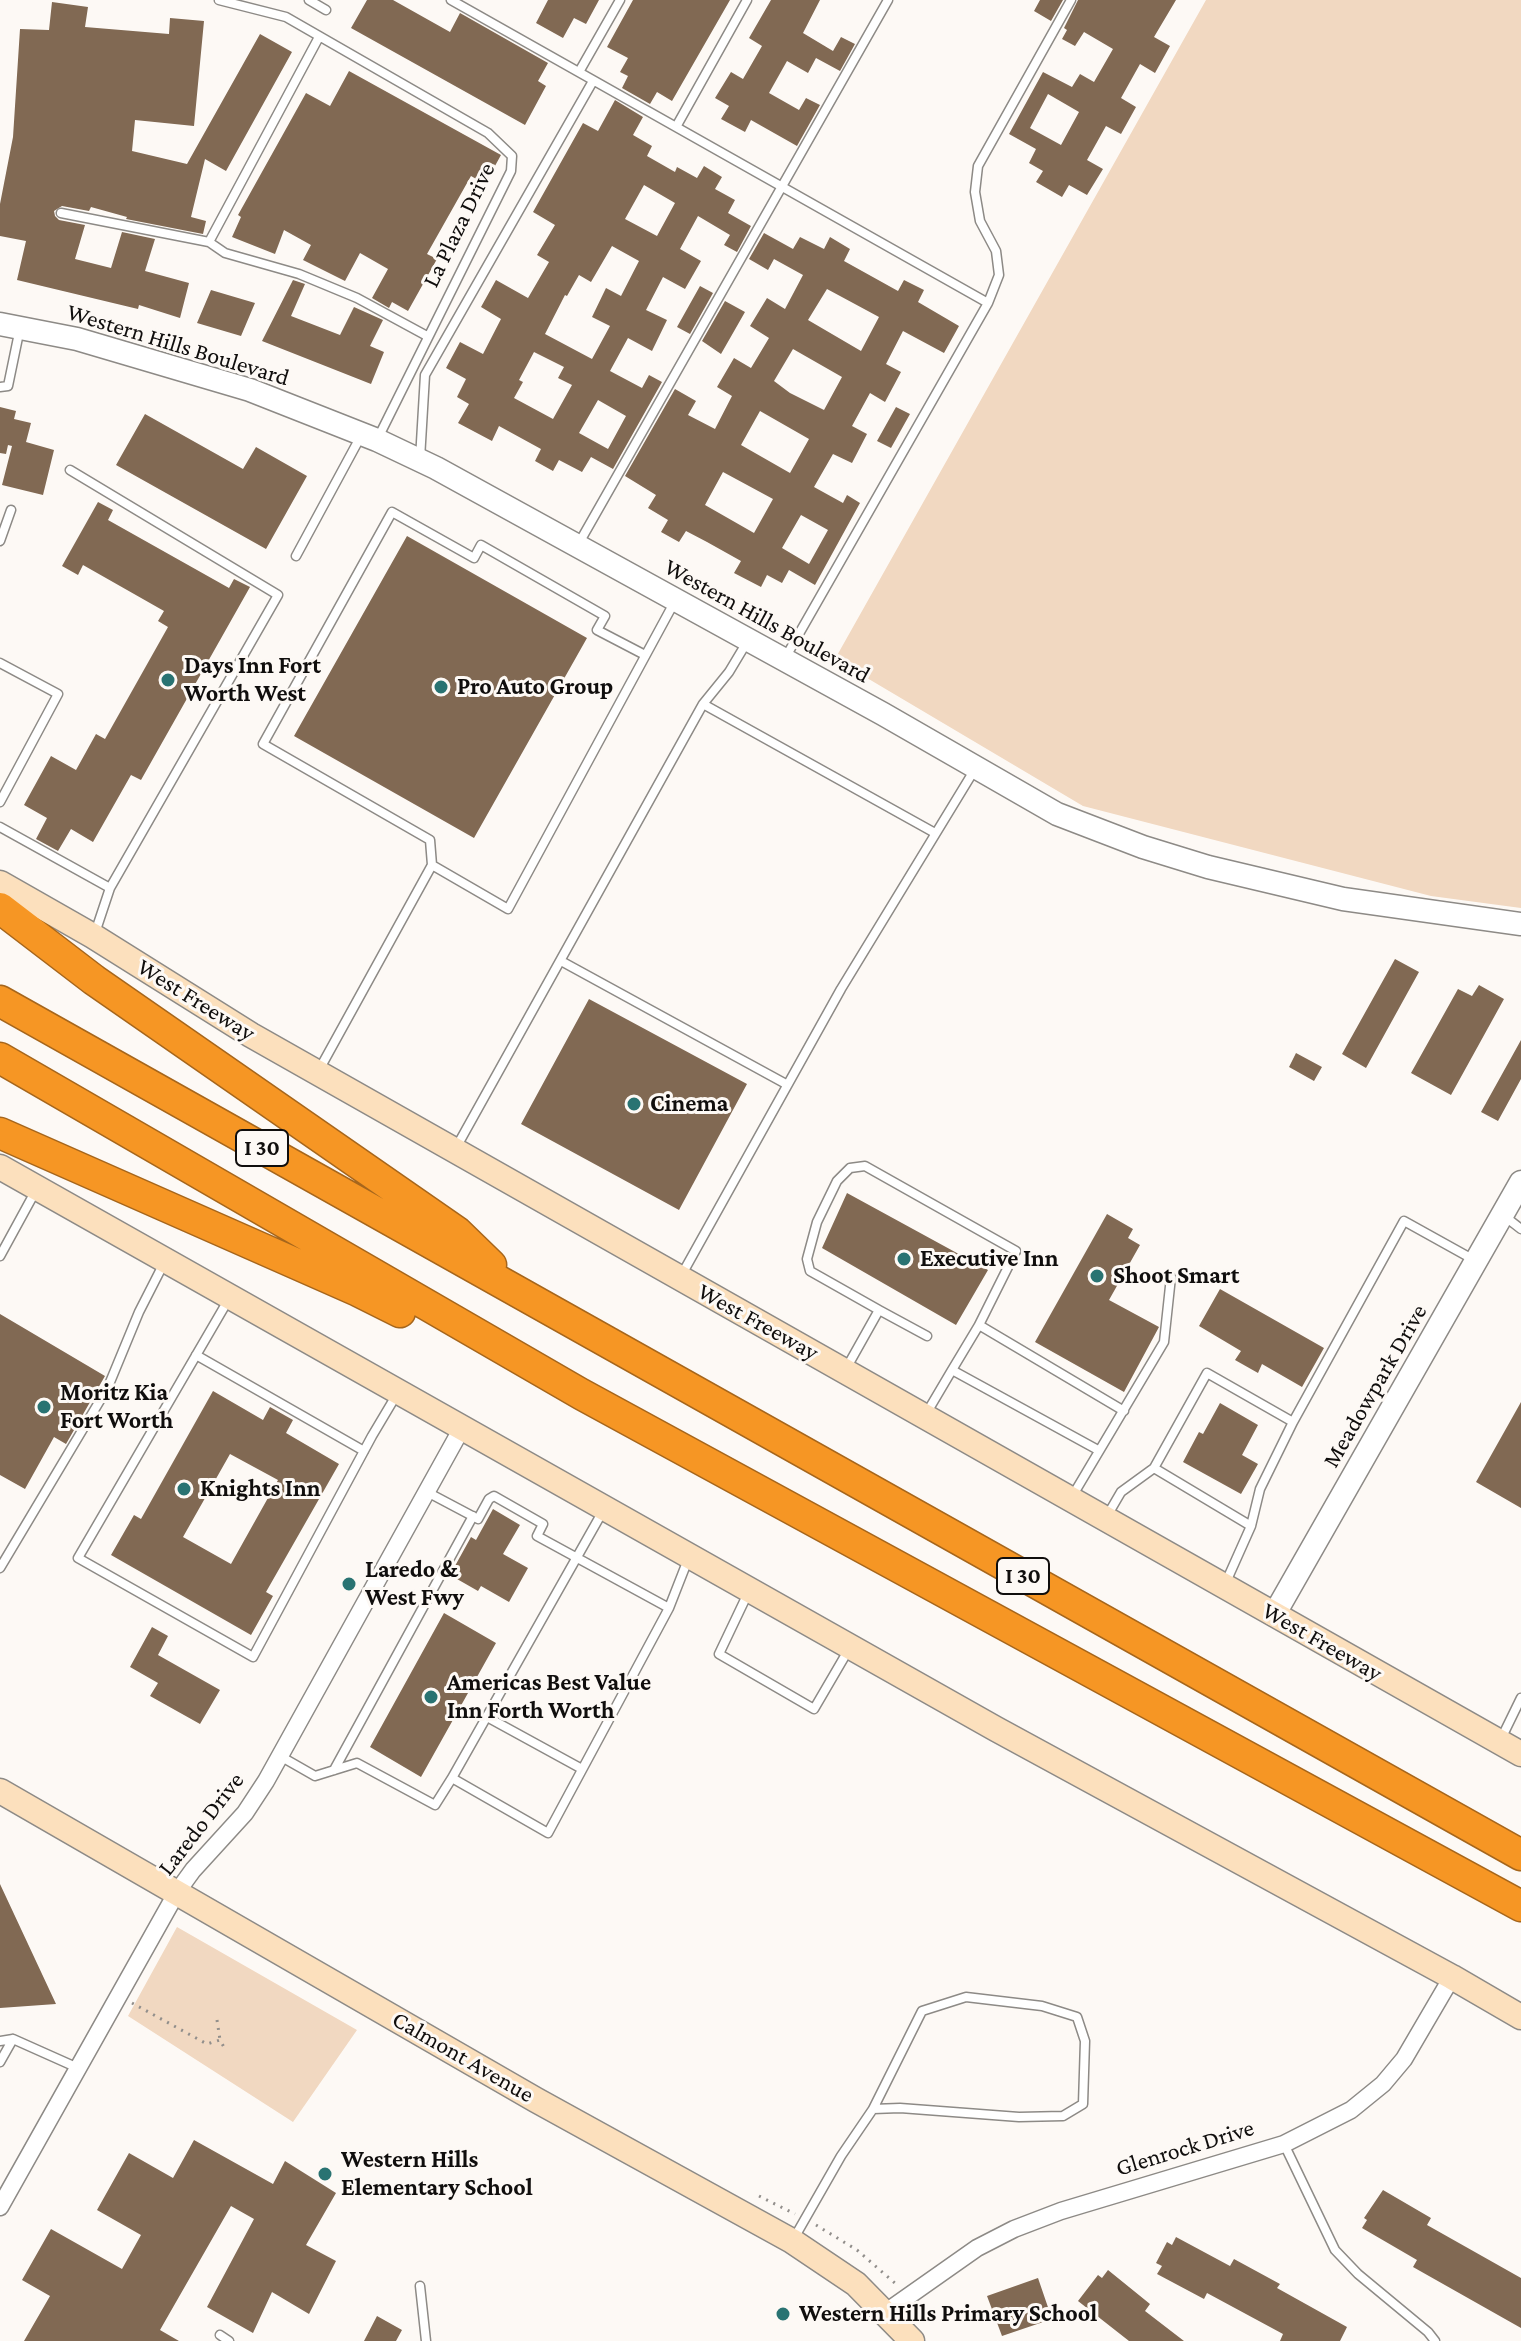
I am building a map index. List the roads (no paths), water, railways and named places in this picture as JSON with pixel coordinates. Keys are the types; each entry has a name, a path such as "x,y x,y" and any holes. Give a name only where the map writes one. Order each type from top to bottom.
{"highway":[{"path":"0,908 94,980 457,1232 524,1296"},
{"name":"I 30","path":"0,1001 1521,1855"},
{"name":"I 30","path":"0,1058 502,1350 1521,1906"},
{"path":"0,1133 358,1291 431,1328 502,1350"}],"main road":[{"name":"West Freeway","path":"0,883 93,936 251,1035 1521,1754"},
{"path":"0,1167 996,1729 1521,2017"},
{"name":"Calmont Avenue","path":"0,1791 536,2100 792,2241 856,2284 912,2341"}],"street":[{"name":"Western Hills Boulevard","path":"10,326 77,339 250,390 420,460 883,714 1057,814 1143,847 1208,867 1343,899 1521,924"},
{"name":"Meadowpark Drive","path":"1274,1615 1521,1182"},
{"name":"Laredo Drive","path":"0,2207 177,1892 245,1813 280,1755 462,1428"},
{"name":"Glenrock Drive","path":"886,2312 977,2248 1014,2229 1061,2211 1284,2144 1319,2129 1351,2110 1383,2084 1404,2059 1452,1977"}],"lane":[{"name":"La Plaza Drive","path":"219,0 286,17 488,133 512,156 511,171 427,336 370,437 296,556"},
{"path":"309,0 326,10"},
{"path":"451,0 988,303"},
{"path":"579,72 620,0"},
{"path":"676,127 747,0"},
{"path":"576,547 888,0"},
{"path":"784,660 988,303 999,275 996,251 980,221 975,192 978,166 1071,0"},
{"path":"209,242 319,37"},
{"path":"420,460 425,375 593,81"},
{"path":"61,213 209,242 225,253 299,274 357,298 427,336"},
{"path":"0,387 8,386 10,326"},
{"path":"70,470 278,595 110,888 93,936"},
{"path":"0,541 11,510"},
{"path":"318,1073 432,865 430,840 263,744 392,512 474,558 481,545 605,616 597,630 645,655"},
{"path":"432,865 508,909 675,601"},
{"path":"454,1150 703,704 729,672 748,641"},
{"path":"0,663 58,694 0,802"},
{"path":"703,704 935,833"},
{"path":"680,1278 786,1084 975,769"},
{"path":"0,827 110,888"},
{"path":"561,961 786,1084"},
{"path":"925,1417 979,1325 1016,1251 865,1166 850,1168 837,1181 817,1222 807,1259 810,1271 927,1336"},
{"path":"0,1256 4,1241 37,1188"},
{"path":"1502,1215 1521,1229"},
{"path":"1224,1586 1251,1526 1260,1489 1293,1422 1404,1221 1476,1261"},
{"path":"0,1568 108,1387 139,1312 165,1260"},
{"path":"1070,1499 1164,1342 1171,1277"},
{"path":"230,1297 78,1558 253,1657 398,1392"},
{"path":"844,1371 879,1310"},
{"path":"979,1325 1124,1411"},
{"path":"196,1355 364,1451"},
{"path":"952,1370 1098,1450"},
{"path":"1105,1519 1121,1492 1154,1468 1207,1373 1293,1422"},
{"path":"1154,1468 1251,1526"},
{"path":"427,1492 478,1519 494,1496 543,1524 537,1536 669,1608"},
{"path":"280,1755 315,1776 357,1763 435,1805 605,1508"},
{"path":"334,1770 473,1516"},
{"path":"452,1778 548,1833 669,1608 689,1556"},
{"path":"749,1590 719,1654 814,1709 850,1647"},
{"path":"1499,1742 1521,1698"},
{"path":"487,1717 582,1769"},
{"path":"792,2241 841,2156 873,2109 922,2011 966,1997 1042,2006 1077,2017 1085,2041 1083,2104 1063,2116 1019,2117 900,2108 873,2109"},
{"path":"0,2062 13,2039"},
{"path":"0,2041 13,2039 78,2068"},
{"path":"1284,2144 1335,2250 1435,2341"},
{"path":"420,2286 426,2341"},
{"path":"220,2335 229,2341"}],"place":[{"name":"Days Inn Fort Worth West","path":"168,680"},
{"name":"Pro Auto Group","path":"441,687"},
{"name":"Cinema","path":"634,1104"},
{"name":"Executive Inn","path":"904,1259"},
{"name":"Shoot Smart","path":"1097,1276"},
{"name":"Moritz Kia Fort Worth","path":"44,1407"},
{"name":"Knights Inn","path":"184,1489"},
{"name":"Laredo & West Fwy","path":"349,1584"},
{"name":"Americas Best Value Inn Forth Worth","path":"431,1697"},
{"name":"Western Hills Elementary School","path":"325,2174"},
{"name":"Western Hills Primary School","path":"783,2314"}]}
